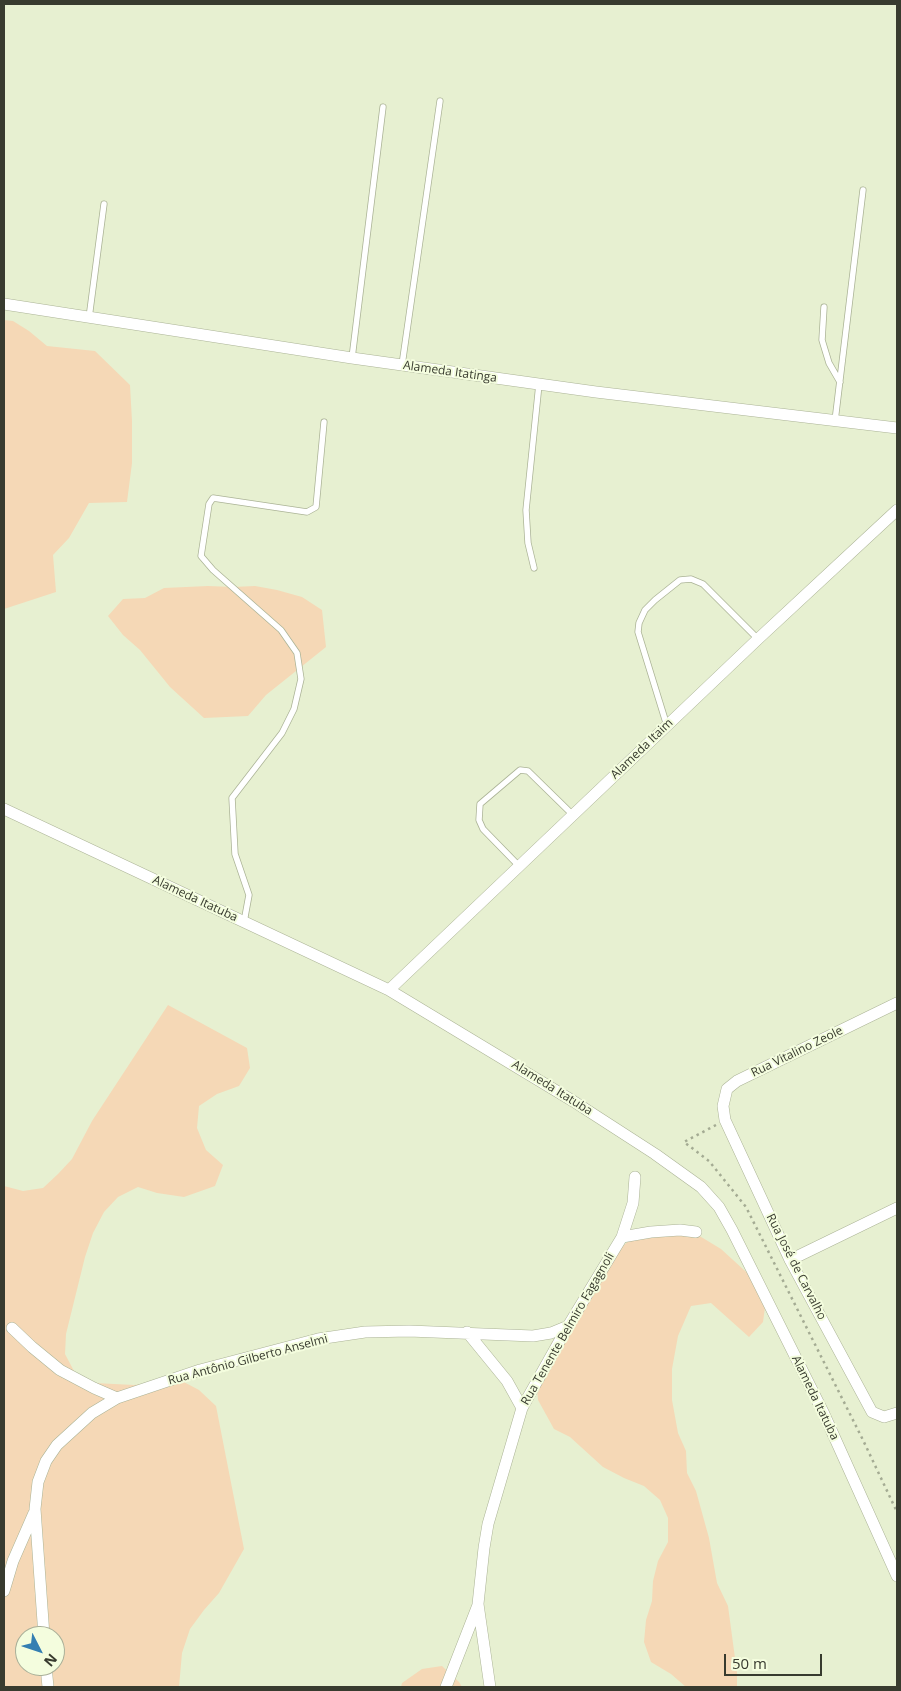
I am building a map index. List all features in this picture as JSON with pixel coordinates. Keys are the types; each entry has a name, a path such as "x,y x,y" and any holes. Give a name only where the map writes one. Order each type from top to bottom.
{"street":[{"name":"Alameda Itatinga","path":"4,304 402,365 539,384 897,428"},
{"name":"Alameda Itaim","path":"389,990 758,639 897,510"},
{"name":"Alameda Itatuba","path":"4,809 389,990 573,1101 655,1154 701,1187 719,1207 732,1230 824,1414 897,1576"},
{"name":"Rua Vitalino Zeole","path":"725,1120 723,1099 727,1089 737,1081 897,1003"},
{"name":"Rua José de Carvalho","path":"725,1120 790,1260 872,1412 884,1417 897,1413"},
{"name":"Rua Tenente Belmiro Fagagnoli","path":"490,1687 478,1604 488,1524 522,1408 568,1326 622,1237 633,1203 635,1177"},
{"path":"790,1260 897,1208"},
{"path":"622,1237 680,1230 696,1232"},
{"name":"Rua Antônio Gilberto Anselmi","path":"35,1509 38,1482 46,1461 57,1445 87,1417 117,1398 200,1370 318,1339 365,1332 409,1331 532,1336 551,1333 568,1326"},
{"path":"12,1328 60,1370 117,1398"},
{"path":"467,1332 507,1381 522,1408"},
{"path":"4,1591 13,1561 35,1509"},
{"path":"35,1509 43,1626"},
{"path":"446,1687 478,1604"}],"lane":[{"path":"402,365 440,101"},
{"path":"352,358 383,107"},
{"path":"835,421 863,190"},
{"path":"89,318 104,204"},
{"path":"824,308 822,340 829,363 840,382"},
{"path":"534,568 528,544 526,510 539,384"},
{"path":"244,922 249,895 235,854 232,798 282,733 294,709 301,679 297,653 281,630 213,570 202,556 209,504 213,498 307,512 316,507 324,422"},
{"path":"666,726 638,632 639,623 645,610 655,600 680,580 691,579 703,584 758,639"},
{"path":"519,866 483,830 479,820 480,804 520,770 528,771 573,815"}],"path":[{"path":"725,1120 684,1142 709,1161 746,1207 864,1440 897,1512"}],"shaded area":[{"path":"4,320 13,321 47,346 95,351 130,385 132,463 127,502 89,503 69,538 53,555 56,592 4,609"},
{"path":"255,586 277,590 302,597 322,610 326,647 266,695 248,716 204,718 170,687 140,650 123,635 108,616 123,599 145,598 164,588"},
{"path":"168,1005 247,1048 250,1068 239,1086 217,1094 199,1106 197,1128 206,1150 223,1165 215,1186 184,1197 157,1193 138,1187 118,1197 104,1212 93,1233 85,1257 66,1334 65,1354 75,1373 94,1383 134,1385 180,1380 199,1390 216,1406 244,1549 219,1593 190,1629 182,1653 179,1687 4,1687 4,1186 23,1191 43,1188 72,1159 92,1121"},
{"path":"688,1229 721,1249 755,1280 766,1300 763,1322 749,1337 711,1303 691,1306 678,1336 672,1369 672,1400 678,1433 686,1451 687,1473 696,1491 709,1538 717,1583 728,1606 737,1673 737,1687 686,1687 671,1674 651,1662 644,1642 646,1620 652,1601 653,1581 658,1561 668,1542 668,1518 660,1500 644,1486 603,1467 570,1437 554,1429 538,1400 536,1378 552,1342 576,1305 586,1285 615,1253 632,1238"},
{"path":"442,1666 462,1687 401,1687 402,1683 422,1669"}]}
